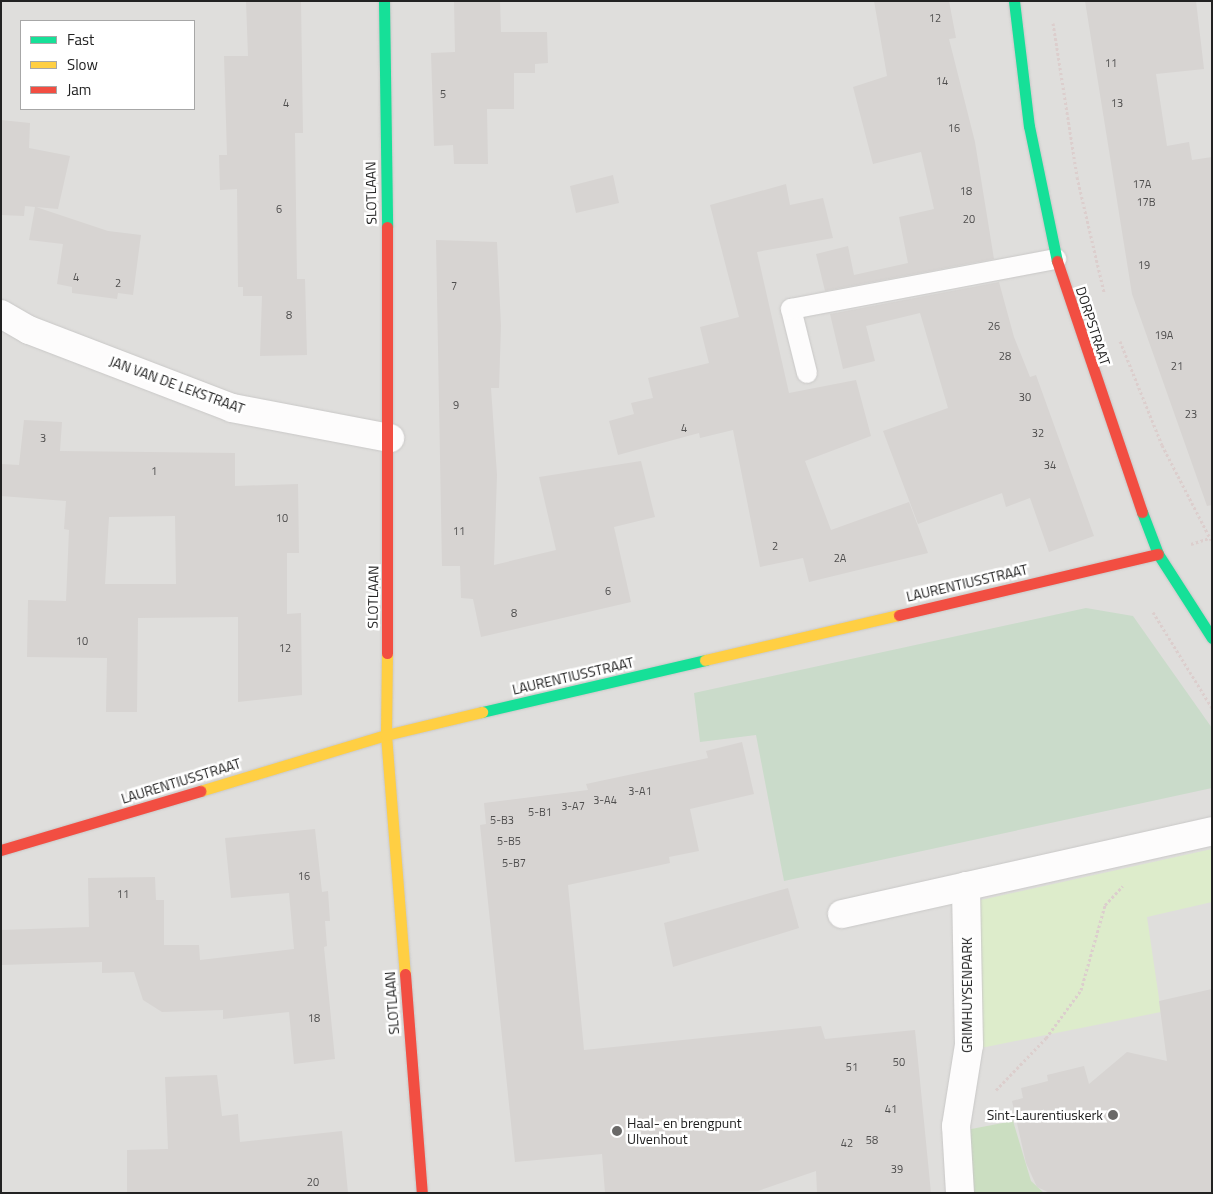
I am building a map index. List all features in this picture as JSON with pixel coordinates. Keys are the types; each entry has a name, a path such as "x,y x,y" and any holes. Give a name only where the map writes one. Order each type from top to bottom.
{"street":[{"name":"SLOTLAAN","path":"384,1 390,438 386,735 422,1193"},
{"name":"DORPSTRAAT","path":"1014,1 1029,126 1056,259 1107,419 1158,554 1212,638"},
{"name":"JAN VAN DE LEKSTRAAT","path":"1,314 30,330 232,408 390,438"},
{"name":"LAURENTIUSSTRAAT","path":"1,850 386,735 1158,554"},
{"path":"842,914 1212,830"},
{"name":"GRIMHUYSENPARK","path":"960,1193 956,1126 969,1045 966,886"}],"lane":[{"path":"806,373 791,309 1056,259"}],"path":[{"name":"DORPSTRAAT","path":"1052,21 1077,177 1106,298"},
{"name":"DORPSTRAAT","path":"1117,336 1162,445 1212,542"},
{"path":"956,1126 1046,1038 1081,990 1105,905 1125,884"}],"shaded area":[{"path":"1,1 1212,1 1212,1193 1,1193"}],"green space":[{"path":"1086,608 1133,616 1212,728 1212,788 784,881 756,735 700,742 694,693"},
{"path":"1212,849 1212,902 1147,917 1161,1012 961,1052 954,906"},
{"path":"1013,1121 1031,1181 1044,1193 964,1193 961,1131"}],"building":[{"path":"246,1 301,1 303,133 295,133 297,279 305,279 307,355 260,356 262,296 243,296 243,287 238,287 237,189 220,190 219,155 227,155 224,56 248,56"},
{"path":"454,1 500,1 501,32 547,32 548,63 535,64 535,73 514,73 514,109 487,109 488,164 454,164 453,145 434,146 431,53 455,52"},
{"path":"874,1 949,1 956,38 949,39 975,142 994,259 825,291 816,254 848,246 854,275 908,263 899,217 934,209 921,152 873,164 853,87 887,76"},
{"path":"1085,1 1196,1 1204,69 1156,74 1167,146 1189,142 1192,160 1212,157 1212,505 1207,506 1132,294"},
{"path":"1,120 30,123 29,148 70,156 58,209 36,207 108,231 141,235 133,295 118,293 117,299 72,293 72,287 57,284 63,244 29,240 35,207 25,206 24,216 1,215"},
{"path":"613,175 619,203 576,213 570,186"},
{"path":"786,184 790,205 823,198 833,238 757,252 789,393 856,380 871,436 805,461 831,530 909,502 928,553 809,582 803,558 760,567 733,430 700,438 699,433 618,455 609,421 634,414 631,403 653,398 648,378 709,363 700,327 739,317 710,205"},
{"path":"436,240 497,242 501,326 499,388 491,388 497,475 494,565 556,550 539,477 641,461 655,517 614,527 631,602 481,637 473,599 461,598 460,566 442,566"},
{"path":"999,282 1014,337 1030,377 1036,375 1094,536 1049,552 1030,498 1006,507 1002,493 918,524 883,431 948,408 920,313 866,326 875,361 843,369 830,314"},
{"path":"24,420 62,422 60,451 235,453 235,486 298,484 299,553 287,553 287,614 301,613 302,695 238,702 238,617 138,618 137,712 106,712 107,658 27,657 28,600 66,601 69,530 64,529 66,501 1,496 1,464 19,465","holes":["175,516 176,584 105,584 109,517"]},
{"path":"742,742 754,794 690,809 699,851 669,857 670,863 568,885 584,1050 821,1026 825,1039 915,1030 931,1193 817,1193 816,1171 758,1191 605,1193 602,1154 515,1162 480,825 486,824 484,803 588,790 586,784 708,758 706,751"},
{"path":"315,829 322,892 328,891 330,921 325,921 327,946 324,947 335,1059 294,1064 289,1012 223,1019 223,1010 162,1012 143,1000 134,972 102,973 102,962 1,965 1,930 89,927 88,878 155,877 156,900 164,900 164,945 199,945 200,960 294,949 289,893 231,898 225,838"},
{"path":"788,888 799,928 673,967 664,923"},
{"name":"Sint-Laurentiuskerk","path":"1212,989 1212,1193 1050,1193 1037,1187 1026,1163 1012,1101 1023,1098 1021,1088 1048,1081 1047,1075 1084,1066 1089,1084 1127,1052 1167,1061 1159,1001"},
{"path":"217,1075 222,1116 238,1114 240,1142 342,1131 348,1193 127,1193 127,1150 168,1149 165,1077"}],"traffic: fast":[{"path":"384,1 387,227"},
{"path":"1014,1 1029,126 1057,261"},
{"path":"1142,512 1158,554 1212,638"},
{"path":"482,712 705,660"}],"traffic: slow":[{"path":"705,660 899,615"},
{"path":"387,653 386,735 405,974"},
{"path":"200,791 386,735 482,712"}],"traffic: jam":[{"path":"387,227 387,653"},
{"path":"1057,261 1142,512"},
{"path":"899,615 1158,554"},
{"path":"1,850 200,791"},
{"path":"405,974 422,1193"}],"place":[{"name":"Sint-Laurentiuskerk","path":"1113,1115"},
{"name":"Haal- en brengpunt Ulvenhout","path":"617,1131"}]}
